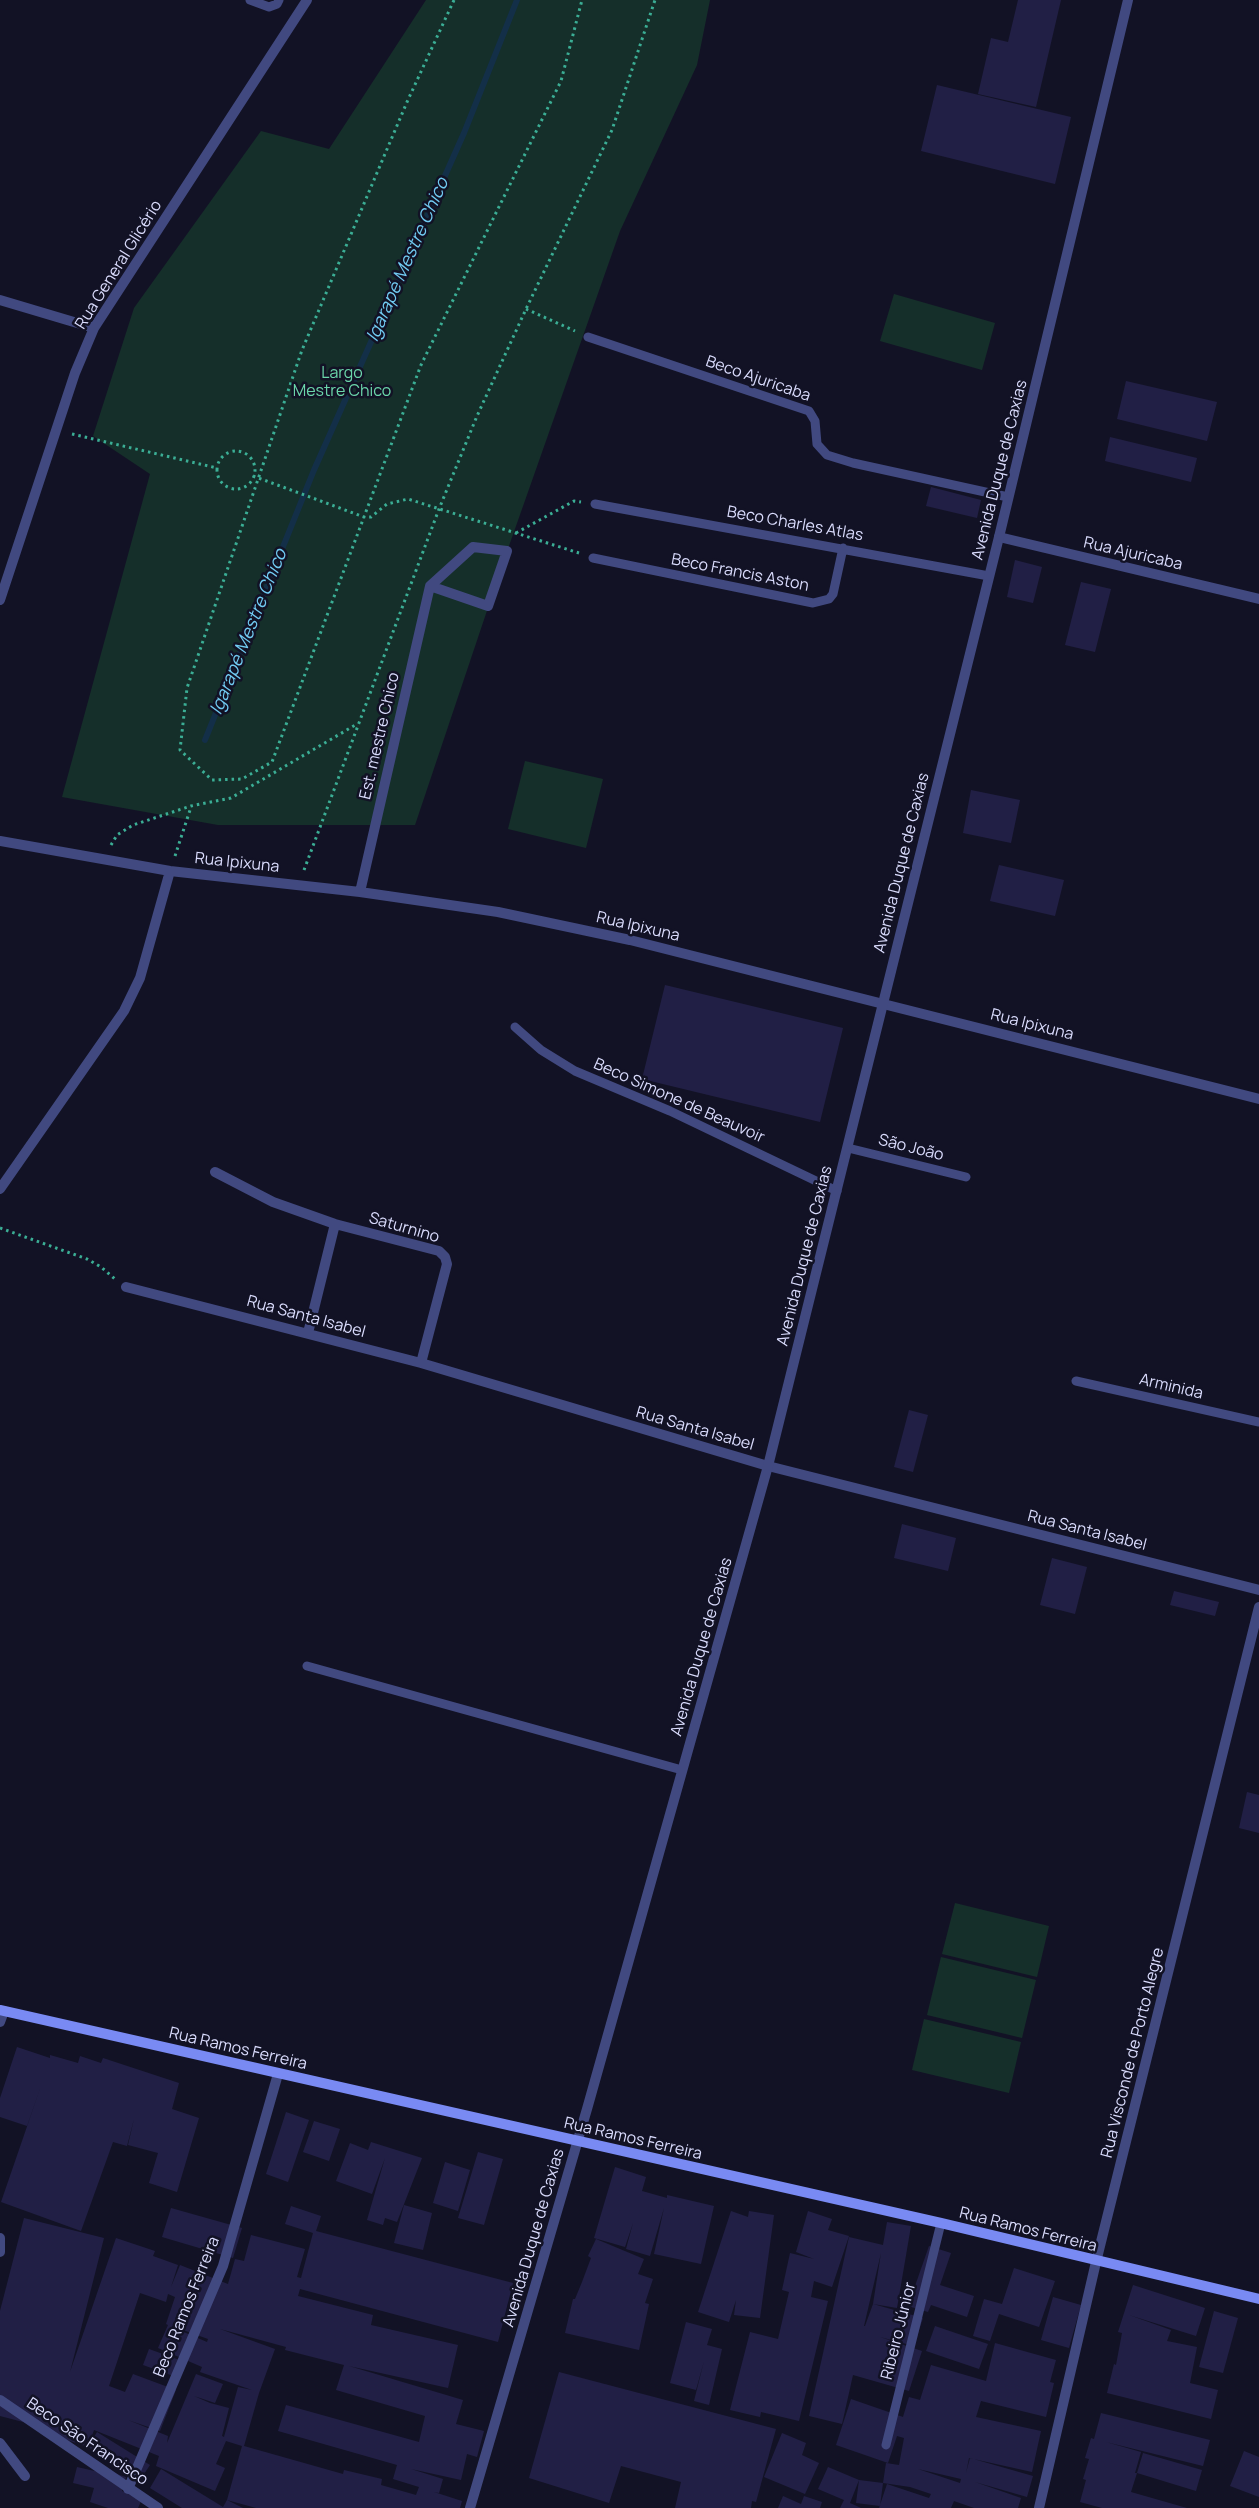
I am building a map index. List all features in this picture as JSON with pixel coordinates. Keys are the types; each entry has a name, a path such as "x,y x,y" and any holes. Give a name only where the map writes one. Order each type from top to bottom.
{"main road":[{"name":"Rua Ramos Ferreira","path":"2,2010 941,2223 1259,2300"}],"street":[{"name":"Rua General Glicério","path":"0,600 75,373 94,328 307,0"},
{"name":"Avenida Duque de Caxias","path":"470,2508 578,2142 768,1466 999,537 1128,0"},
{"path":"0,300 94,328"},
{"name":"Rua Ajuricaba","path":"999,537 1259,599"},
{"path":"473,547 507,551 488,606 430,586 473,547"},
{"name":"Est. mestre Chico","path":"360,892 430,586"},
{"name":"Rua Ipixuna","path":"0,841 170,871 360,892 498,912 630,940 1259,1099"},
{"path":"0,1189 124,1011 140,978 170,871"},
{"name":"Saturnino","path":"215,1172 273,1202 335,1224 439,1251 445,1257 445,1275 422,1363"},
{"path":"308,1333 335,1224"},
{"name":"Rua Santa Isabel","path":"126,1287 422,1363 768,1466 1259,1590"},
{"name":"Rua Visconde de Porto Alegre","path":"1039,2508 1096,2262 1259,1607"},
{"path":"0,2022 2,2010"},
{"name":"Beco Ramos Ferreira","path":"128,2489 223,2266 278,2074"},
{"path":"0,2238 0,2252"},
{"name":"Beco São Francisco","path":"0,2400 158,2508"},
{"path":"0,2443 25,2476"}],"lane":[{"path":"250,0 269,7 277,4 280,0"},
{"name":"Beco Ajuricaba","path":"588,337 809,411 815,421 817,444 827,455 853,463 1008,497"},
{"name":"Beco Charles Atlas","path":"595,504 989,576"},
{"name":"Beco Francis Aston","path":"593,558 813,603 829,599 833,594 843,548"},
{"name":"Beco Simone de Beauvoir","path":"515,1027 542,1050 575,1071 670,1111 837,1191"},
{"name":"São João","path":"848,1148 966,1178"},
{"name":"Arminida","path":"1076,1381 1259,1422"},
{"path":"307,1666 682,1770"},
{"name":"Ribeiro Júnior","path":"886,2445 941,2223"}],"path":[{"path":"454,0 407,102 302,350 187,688 180,750 212,780 242,779 272,762 362,516 421,365 561,81 582,0"},
{"path":"298,885 438,509 477,416 526,309 612,130 655,0"},
{"path":"526,309 588,337"},
{"path":"57,430 217,468"},
{"path":"232,451 243,452 252,460 255,471 250,482 240,488 229,487 219,479 217,468 221,457 232,451"},
{"path":"253,476 362,516 371,517 387,504 408,499 593,558"},
{"path":"515,533 574,501 595,504"},
{"path":"104,860 117,835 133,825 191,806 231,798 358,724"},
{"path":"170,871 191,806"},
{"path":"0,1228 88,1259 126,1287"}],"green space":[{"name":"Largo Mestre Chico","path":"426,0 710,0 697,65 620,231 504,560 415,825 218,825 62,797 150,474 93,436 134,308 261,131 329,149"},
{"path":"894,294 995,323 982,370 880,341"},
{"path":"525,761 603,779 586,848 508,829"},
{"path":"955,1903 1049,1926 1037,1977 942,1954"},
{"path":"941,1957 1036,1980 1022,2038 927,2015"},
{"path":"924,2019 1021,2042 1009,2093 912,2070"}],"building":[{"path":"1018,0 1061,0 1036,107 978,94 991,38 1008,42"},
{"path":"937,85 1071,117 1055,184 921,151"},
{"path":"1126,381 1217,402 1207,441 1117,419"},
{"path":"1110,437 1197,458 1191,482 1105,461"},
{"path":"931,487 981,500 977,518 926,506"},
{"path":"1015,560 1042,567 1033,603 1007,597"},
{"path":"1081,582 1111,589 1095,652 1065,645"},
{"path":"971,790 1020,800 1011,843 963,833"},
{"path":"999,865 1064,880 1055,916 990,901"},
{"path":"665,985 843,1028 820,1122 642,1079"},
{"path":"909,1410 928,1415 913,1472 894,1467"},
{"path":"902,1524 956,1538 948,1571 894,1558"},
{"path":"1052,1558 1087,1567 1075,1614 1040,1605"},
{"path":"1174,1591 1219,1602 1215,1616 1170,1605"},
{"path":"1247,1792 1259,1795 1259,1833 1239,1828"},
{"path":"17,2047 50,2058 50,2055 78,2063 80,2056 101,2063 103,2058 179,2083 172,2109 199,2118 177,2192 149,2183 158,2153 128,2145 134,2119 127,2146 113,2142 81,2231 1,2202 42,2083 27,2126 0,2117 0,2098"},
{"path":"286,2112 309,2120 288,2182 266,2174"},
{"path":"314,2121 340,2129 329,2161 303,2152"},
{"path":"371,2142 422,2158 397,2222 385,2218 383,2225 367,2220 385,2158 372,2194 336,2181 350,2143 368,2150"},
{"path":"478,2152 503,2159 484,2225 458,2218"},
{"path":"445,2162 470,2170 458,2211 433,2203"},
{"path":"615,2167 646,2177 642,2191 667,2198 667,2195 714,2206 701,2264 654,2254 664,2208 650,2256 626,2249 633,2223 625,2247 594,2238"},
{"path":"404,2205 432,2213 423,2250 394,2243"},
{"path":"291,2206 321,2216 316,2231 513,2283 498,2342 300,2289 298,2296 373,2315 371,2325 458,2345 448,2388 349,2366 463,2400 456,2424 484,2431 477,2457 467,2454 461,2480 411,2469 443,2479 439,2493 434,2492 462,2501 460,2508 256,2508 227,2500 242,2446 226,2441 216,2464 225,2468 215,2491 156,2466 159,2456 94,2430 88,2447 49,2434 50,2429 0,2416 0,2311 24,2218 104,2238 70,2372 116,2238 155,2251 153,2256 178,2265 171,2287 180,2265 228,2284 235,2259 244,2261 251,2235 305,2249 297,2277 301,2278 313,2233 285,2224","holes":["140,2293 166,2302 168,2294 175,2297 166,2324 168,2325 158,2348 202,2367 200,2372 252,2390 238,2387 224,2437 222,2436 229,2408 194,2396 215,2403 223,2384 196,2374 167,2443 168,2436 128,2420 160,2431 176,2390 133,2374 125,2392 109,2386","172,2327 208,2339 207,2342","220,2329 286,2347 285,2350 344,2365 336,2390 425,2416 419,2442 286,2405 278,2431 397,2465 393,2479 419,2487 416,2495 381,2485 382,2479 344,2470 343,2474 244,2446 259,2393 275,2349"]},
{"path":"171,2208 242,2228 233,2258 162,2237"},
{"path":"731,2211 748,2217 749,2211 774,2215 760,2318 734,2315 736,2300 729,2322 698,2312"},
{"path":"808,2211 832,2219 828,2230 849,2236 832,2287 814,2281 811,2297 828,2301 799,2421 761,2412 760,2417 730,2410 750,2332 778,2339 789,2292 782,2290 790,2253 814,2259 796,2252"},
{"path":"887,2222 911,2226 897,2308 873,2304 923,2318 914,2346 880,2337 922,2351 909,2391 853,2375 842,2424 809,2416 849,2237 883,2245","holes":["881,2253 873,2304 864,2326"]},
{"path":"596,2239 644,2259 638,2274 653,2279 645,2303 649,2304 639,2350 565,2333 573,2299 575,2299 582,2282 591,2258 588,2256"},
{"path":"929,2246 951,2253 940,2285 974,2296 967,2317 931,2305 928,2312 908,2306"},
{"path":"1014,2268 1055,2281 1039,2327 999,2314 990,2341 973,2336 984,2299 1002,2304"},
{"path":"1133,2285 1205,2308 1196,2336 1129,2315 1171,2330 1167,2341 1197,2347 1190,2383 1218,2390 1211,2419 1107,2393 1114,2364 1116,2365 1122,2333 1118,2332"},
{"path":"1053,2297 1081,2305 1069,2348 1041,2340"},
{"path":"1214,2311 1238,2318 1223,2373 1199,2367"},
{"path":"686,2322 712,2329 707,2345 722,2349 709,2405 694,2401 704,2361 696,2390 670,2383"},
{"path":"935,2326 988,2344 979,2369 926,2351"},
{"path":"995,2343 1056,2360 1050,2382 1054,2383 1046,2417 981,2401 976,2417 1041,2431 1032,2472 973,2459 1033,2476 1027,2497 975,2482 1021,2498 1018,2508 974,2508 954,2501 951,2508 879,2508 887,2484 929,2498 931,2494 910,2487 883,2483 886,2463 899,2465 904,2438 897,2436 888,2463 836,2445 851,2399 903,2417 909,2397 920,2400 931,2365 986,2381","holes":["918,2469 961,2479 960,2483"]},
{"path":"149,2349 185,2362 179,2378 143,2365"},
{"path":"559,2372 776,2429 756,2502 752,2501 751,2508 675,2508 681,2482 621,2466 609,2503 529,2478"},
{"path":"1101,2413 1210,2440 1203,2466 1106,2442 1141,2452 1131,2492 1187,2508 1102,2508 1080,2502 1086,2480 1083,2479 1089,2459 1085,2458 1091,2438 1094,2439"},
{"path":"97,2432 150,2465 140,2480 88,2447"},
{"path":"782,2433 806,2443 802,2455 819,2463 805,2494 764,2477"},
{"path":"1244,2451 1259,2457 1259,2497 1230,2486"},
{"path":"1143,2453 1202,2470 1196,2491 1137,2473"},
{"path":"77,2467 99,2472 100,2469 126,2477 122,2491 142,2499 138,2508 108,2508 90,2502 94,2488 73,2483"},
{"path":"828,2467 859,2480 850,2503 861,2508 840,2508 844,2500 818,2489"},
{"path":"161,2469 223,2507 227,2500 243,2508 182,2508 150,2488"},
{"path":"859,2480 883,2483 880,2506 856,2503"},
{"path":"783,2496 801,2504 804,2496 822,2502 820,2508 778,2508"}],"waterway":[{"name":"Igarapé Mestre Chico","path":"205,740 314,470 464,133 517,0"}]}
